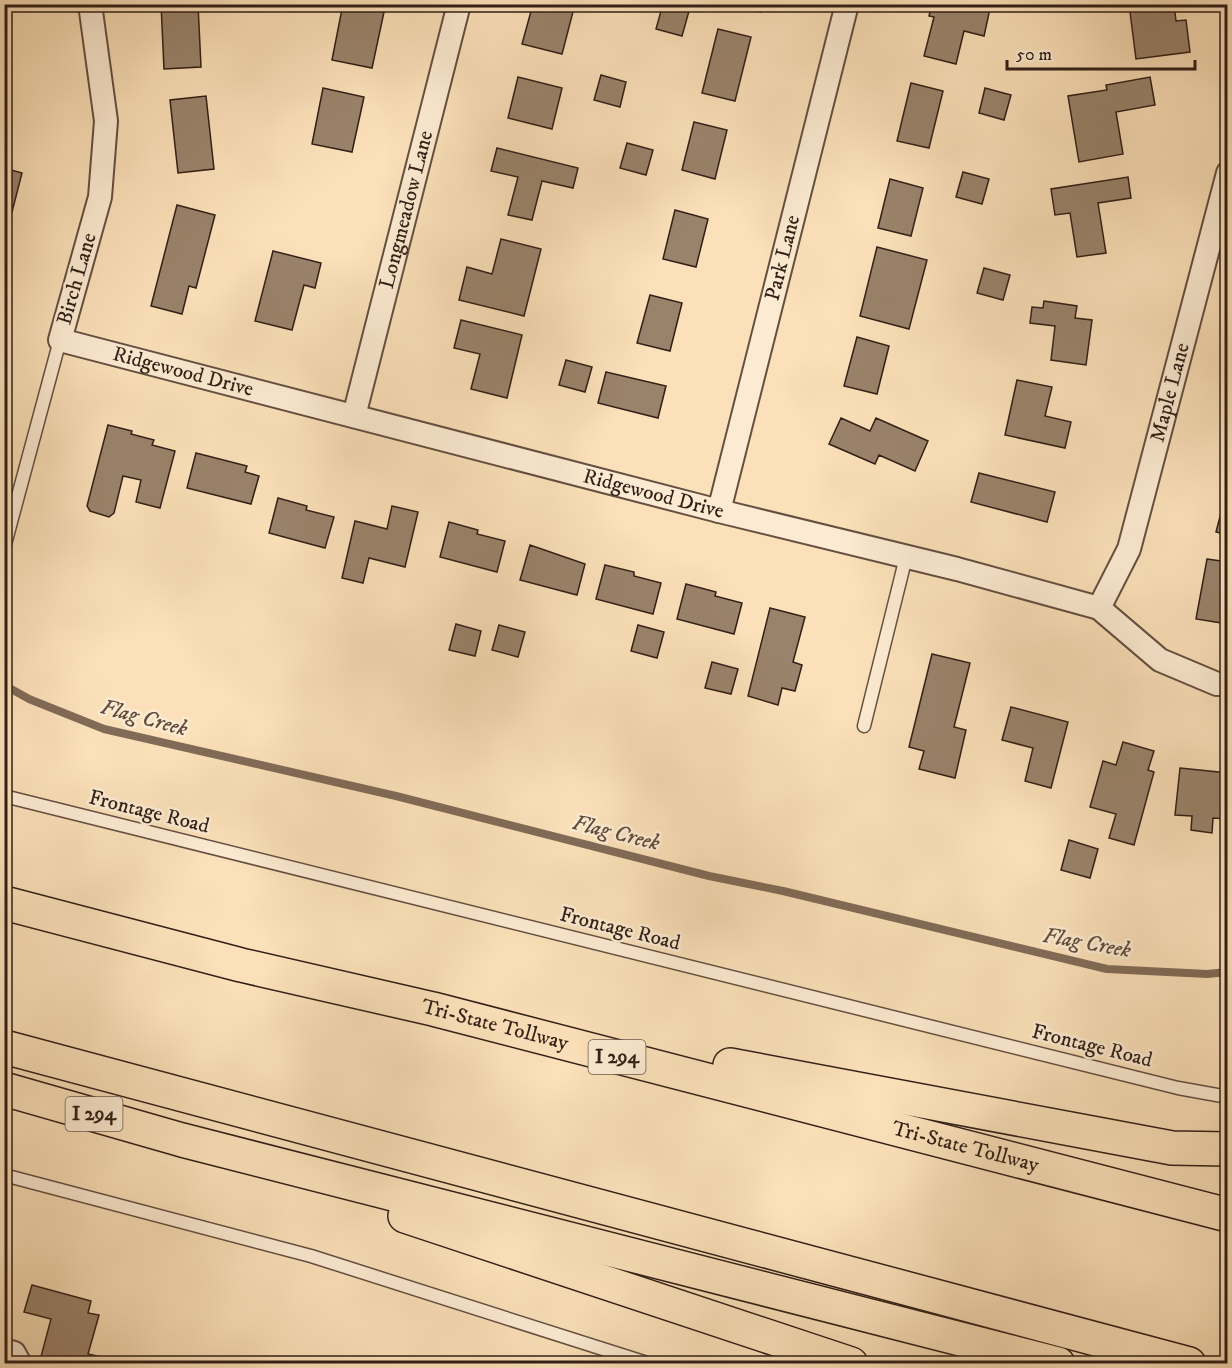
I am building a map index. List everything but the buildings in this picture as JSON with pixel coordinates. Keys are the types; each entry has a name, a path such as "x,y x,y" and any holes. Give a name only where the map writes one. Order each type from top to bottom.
{"highway":[{"name":"Tri-State Tollway","path":"4,903 241,966 433,1009 1227,1215"},
{"path":"433,1009 1172,1148 1227,1149"},
{"name":"I 294","path":"4,1047 1189,1364"},
{"name":"I 294","path":"4,1089 182,1140 1058,1364"},
{"path":"182,1140 567,1271 851,1364"}],"street":[{"name":"Birch Lane","path":"60,340 100,198 106,121 90,4"},
{"name":"Longmeadow Lane","path":"354,416 459,4"},
{"name":"Park Lane","path":"718,511 847,4"},
{"name":"Maple Lane","path":"1099,608 1129,549 1227,172"},
{"name":"Ridgewood Drive","path":"60,340 1099,608 1160,660 1217,684 1227,684"},
{"path":"4,1350 14,1353 20,1364"}],"lane":[{"name":"Birch Lane","path":"4,548 60,340"},
{"path":"864,726 906,557"},
{"name":"Frontage Road","path":"4,796 1167,1085 1227,1097"},
{"path":"4,1175 312,1256 650,1364"}],"waterway":[{"name":"Flag Creek","path":"4,685 29,699 104,729 396,796 709,876 783,891 1107,969 1207,974 1228,972"}]}
